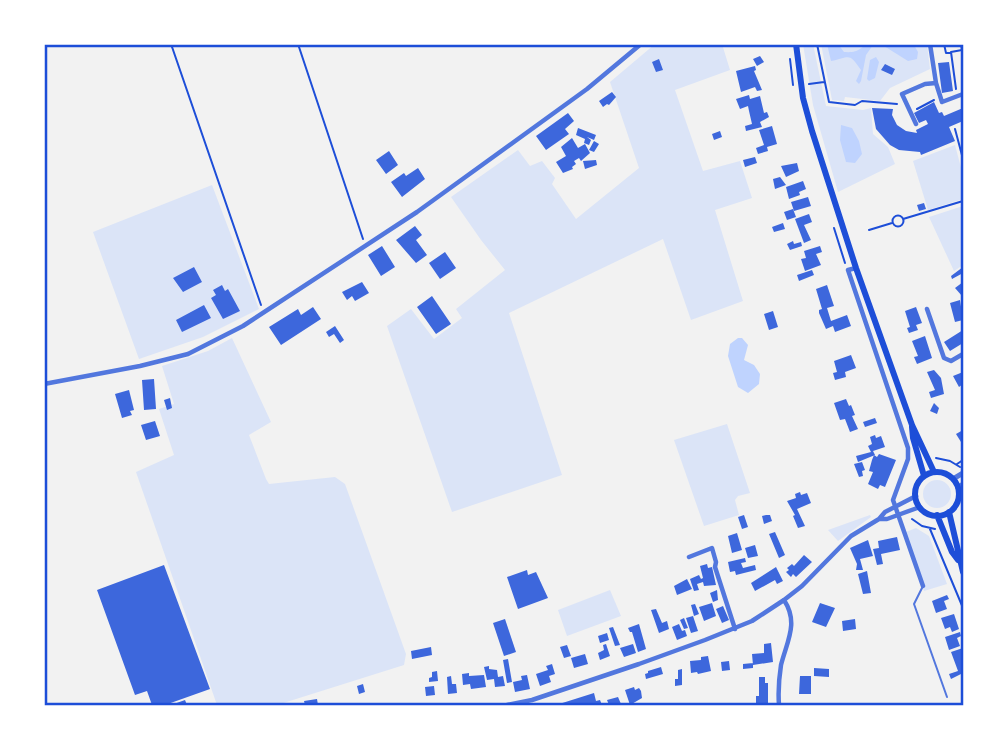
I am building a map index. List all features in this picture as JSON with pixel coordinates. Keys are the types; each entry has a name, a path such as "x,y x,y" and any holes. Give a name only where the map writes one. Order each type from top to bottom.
{"main road":[{"path":"796,44 803,98 856,268 912,425 934,472"},
{"path":"912,425 912,438 924,476"},
{"path":"934,472 944,473 961,486 958,499 949,512 937,515 920,507 916,496 918,483 924,476 934,472"},
{"path":"949,512 963,572"},
{"path":"937,515 952,552 959,561"}],"street":[{"path":"44,384 188,354 264,313 366,247 587,89 641,44"},
{"path":"930,44 942,102 960,95"},
{"path":"916,124 902,94 925,84 936,83"},
{"path":"856,268 848,271 908,448 908,459 894,496 896,510 923,586"},
{"path":"927,309 944,358 951,361 963,354"},
{"path":"953,479 963,473"},
{"path":"507,705 544,696 735,629 785,600 850,536 916,496"},
{"path":"879,519 896,510 906,512 920,507"},
{"path":"689,557 712,548 715,567 735,629"},
{"path":"779,705 781,666 793,626 790,609 785,600"}],"lane":[{"path":"923,586 914,604 947,696"}],"path":[{"path":"171,44 264,313"},
{"path":"298,44 366,247"},
{"path":"817,44 829,102 855,105 862,101 905,103"},
{"path":"944,44 946,53 963,50"},
{"path":"961,44 963,61"},
{"path":"951,52 960,95"},
{"path":"910,112 940,98"},
{"path":"955,129 963,159"},
{"path":"892,223 898,226 903,219 963,201"},
{"path":"869,230 892,223 896,216 903,219"},
{"path":"957,464 963,460"},
{"path":"906,512 915,522 929,528 963,608"}],"shaded area":[{"path":"655,44 722,44 730,70 675,90 703,171 740,161 752,198 715,210 743,301 691,320 663,239 509,313 562,475 452,512 387,326 411,309 434,339 462,318 456,309 505,270 451,197 518,150 530,166 542,161 555,178 552,184 576,219 639,168 610,82"},
{"path":"803,44 813,44 826,106 863,110 871,108 873,134 888,147 895,164 838,192 813,105"},
{"path":"821,44 927,44 930,69 890,88 880,101 845,97 844,101 832,100"},
{"path":"955,145 963,175 963,199 928,210 913,161"},
{"path":"212,185 259,309 203,337 139,359 93,232"},
{"path":"963,206 963,265 954,271 929,217"},
{"path":"232,338 271,422 249,435 266,479 269,484 335,477 345,484 406,654 404,665 277,705 217,705 136,472 174,455 159,409 174,404 162,366 208,351"},
{"path":"727,424 750,493 738,496 735,500 739,515 704,526 674,440"},
{"path":"937,480 947,484 951,494 947,504 937,508 927,504 923,494 927,484"},
{"path":"870,515 871,517 838,541 828,530"},
{"path":"916,528 929,536 947,584 924,591 906,532"},
{"path":"610,590 621,616 567,636 558,610"}],"water":[{"path":"875,43 914,45 918,52 917,59 908,61 884,46 873,45 866,55 859,84 856,81 861,70 857,64 849,57 831,61 827,44 838,44 844,52 856,51"},
{"path":"876,57 879,62 875,78 869,81 870,60"},
{"path":"841,125 852,128 859,141 862,154 855,163 846,162 840,140"},
{"path":"742,338 748,345 744,360 754,365 760,374 759,384 748,393 738,387 728,356 730,344"}],"building":[{"path":"760,56 764,62 757,66 753,59"},
{"path":"659,59 663,70 656,72 652,62"},
{"path":"949,62 953,91 942,93 938,63"},
{"path":"885,64 895,69 892,75 881,70"},
{"path":"755,66 754,71 762,90 757,91 755,87 741,92 736,71"},
{"path":"612,92 616,97 603,107 599,101"},
{"path":"749,95 750,99 760,96 764,113 767,112 769,117 760,122 762,127 746,131 745,126 752,124 748,106 740,109 736,99"},
{"path":"934,102 939,113 942,112 944,116 963,108 963,121 949,127 955,141 921,155 920,152 899,150 890,145 876,129 872,108 893,109 892,115 897,125 906,131 917,133 916,130 928,124 926,120 919,123 914,113"},
{"path":"568,113 574,121 565,129 569,134 546,150 536,136"},
{"path":"772,126 777,144 758,154 756,148 764,145 759,130"},
{"path":"578,128 596,135 594,140 587,137 591,140 589,145 584,143 585,139 576,135"},
{"path":"720,131 722,137 714,140 712,134"},
{"path":"572,138 578,148 585,144 590,153 581,161 579,158 574,161 576,164 573,169 563,173 556,162 566,156 561,147"},
{"path":"594,141 599,144 594,152 589,150"},
{"path":"389,151 398,165 386,174 376,160"},
{"path":"755,157 757,163 745,167 743,160"},
{"path":"596,160 597,165 585,169 583,161"},
{"path":"797,163 799,171 786,177 781,166"},
{"path":"418,168 425,179 402,197 391,182"},
{"path":"780,177 786,185 775,189 773,179"},
{"path":"803,181 806,189 799,192 800,195 789,199 786,187"},
{"path":"808,197 811,206 794,211 791,202"},
{"path":"924,203 926,209 919,211 917,205"},
{"path":"793,209 796,217 787,220 784,212"},
{"path":"809,214 812,222 804,225 811,240 804,243 795,219"},
{"path":"783,223 785,229 774,232 772,227"},
{"path":"415,226 422,235 416,240 427,255 416,263 396,240"},
{"path":"793,241 794,244 801,242 802,246 790,250 787,244"},
{"path":"382,246 395,267 381,276 368,255"},
{"path":"820,246 822,252 816,254 821,265 805,271 801,259 806,258 804,251"},
{"path":"445,252 456,268 440,279 429,263"},
{"path":"194,267 202,282 183,292 173,278"},
{"path":"963,267 963,273 952,279 951,276"},
{"path":"812,270 814,275 799,281 797,275"},
{"path":"362,282 369,293 355,301 352,296 347,300 342,292"},
{"path":"963,282 963,295 962,296 955,288"},
{"path":"222,285 225,291 228,289 240,311 223,319 211,298 216,295 213,290"},
{"path":"827,285 834,306 827,308 831,321 847,315 851,326 835,332 833,326 826,329 819,313 822,309 816,289"},
{"path":"432,296 451,324 436,334 417,307"},
{"path":"960,300 963,320 955,322 950,303"},
{"path":"204,305 211,318 182,332 176,320"},
{"path":"313,307 321,319 281,345 269,327 298,309 301,315"},
{"path":"916,307 922,323 916,325 918,330 909,333 905,311"},
{"path":"773,311 778,327 769,330 764,314"},
{"path":"335,326 344,340 340,343 334,334 329,337 326,332"},
{"path":"963,330 963,343 950,351 944,342"},
{"path":"925,336 932,358 917,364 914,357 918,356 912,341"},
{"path":"851,355 856,368 845,372 846,377 835,380 833,373 837,372 834,361"},
{"path":"934,370 941,378 944,394 931,398 929,392 935,390 927,372"},
{"path":"963,372 963,384 959,387 953,376"},
{"path":"154,379 156,409 144,410 142,380"},
{"path":"129,390 134,410 130,411 132,415 122,418 115,394"},
{"path":"170,398 172,408 167,410 164,400"},
{"path":"846,399 855,415 852,416 858,429 850,432 845,419 840,420 834,403"},
{"path":"934,403 939,408 937,414 930,411"},
{"path":"875,418 877,423 865,427 863,422"},
{"path":"155,421 160,436 146,440 141,425"},
{"path":"963,430 963,441 961,442 956,434"},
{"path":"875,435 876,438 881,436 885,447 873,451 875,455 858,462 856,456 871,452 868,446 872,444 870,437"},
{"path":"879,454 896,460 885,487 880,485 878,489 868,484 873,472 869,471 872,460 874,455 877,457"},
{"path":"862,462 865,470 862,471 863,476 859,477 854,464"},
{"path":"800,492 801,495 807,493 811,503 797,509 805,526 798,528 793,516 795,515 787,501 796,498 795,494"},
{"path":"744,515 748,527 742,529 738,517"},
{"path":"770,515 772,521 764,524 762,516"},
{"path":"775,532 785,555 779,558 769,534"},
{"path":"737,533 742,550 732,553 728,536"},
{"path":"897,537 900,550 881,554 883,564 877,565 873,549 879,548 878,541"},
{"path":"868,540 873,556 860,559 863,570 856,570 857,564 850,548"},
{"path":"755,545 758,556 748,558 745,548"},
{"path":"804,555 812,562 796,577 793,574 791,577 786,572 789,570 787,568 792,564 794,566"},
{"path":"745,558 746,562 741,563 743,568 755,565 756,570 736,575 735,571 730,572 728,562"},
{"path":"707,564 708,568 712,567 716,585 704,586 703,582 697,584 699,590 694,591 690,579 699,575 703,578 700,566"},
{"path":"164,565 210,689 165,705 152,705 147,691 135,695 97,590"},
{"path":"776,567 783,581 777,584 775,580 755,591 751,583"},
{"path":"527,570 528,575 536,572 548,598 518,609 507,577"},
{"path":"867,571 871,593 863,594 858,574"},
{"path":"687,579 692,589 677,595 674,586"},
{"path":"717,590 718,600 713,602 710,593"},
{"path":"947,595 949,599 944,601 947,609 936,613 932,601"},
{"path":"712,603 716,616 704,621 699,607"},
{"path":"820,603 835,608 826,627 812,622"},
{"path":"695,604 699,614 694,616 691,605"},
{"path":"723,606 729,620 722,623 716,609"},
{"path":"656,609 662,623 667,621 669,629 659,633 651,610"},
{"path":"954,614 959,629 952,632 950,627 945,629 941,618"},
{"path":"693,616 698,631 691,633 686,618"},
{"path":"684,618 688,628 684,629 680,620"},
{"path":"505,619 516,652 504,656 493,623"},
{"path":"855,619 856,629 843,631 842,621"},
{"path":"639,624 646,649 638,652 632,632 628,628"},
{"path":"679,624 687,636 677,640 672,627"},
{"path":"613,627 620,645 615,646 609,628"},
{"path":"960,632 961,636 957,638 960,646 949,650 945,637"},
{"path":"607,633 609,640 600,643 598,636"},
{"path":"771,643 773,662 753,665 752,654 764,653 764,644"},
{"path":"606,644 610,656 600,660 598,653 604,650 603,645"},
{"path":"633,644 636,653 624,657 620,648"},
{"path":"567,645 571,656 564,658 560,647"},
{"path":"431,647 432,655 412,659 411,651"},
{"path":"963,648 963,673 951,679 949,674 958,671 951,652"},
{"path":"585,654 588,664 574,668 571,658"},
{"path":"708,656 711,671 691,673 690,661"},
{"path":"508,659 512,682 507,683 503,660"},
{"path":"729,661 730,670 722,671 721,662"},
{"path":"753,663 753,668 743,669 743,664"},
{"path":"552,664 555,674 549,676 551,682 540,686 536,674 548,670 546,666"},
{"path":"489,666 489,669 497,670 498,677 503,676 505,686 495,687 494,679 487,680 484,667"},
{"path":"661,667 663,674 646,679 645,674 648,671"},
{"path":"814,668 829,669 829,677 814,676"},
{"path":"682,669 682,685 675,686 678,670"},
{"path":"437,671 438,681 429,682 432,672"},
{"path":"469,673 469,676 484,675 486,687 471,689 470,684 463,685 462,674"},
{"path":"527,675 530,689 515,692 513,682 522,680 521,676"},
{"path":"451,676 457,693 448,694 447,677"},
{"path":"800,676 811,676 811,694 799,694"},
{"path":"759,677 765,677 765,683 768,683 768,703 756,703 756,696 759,696"},
{"path":"363,684 365,692 359,694 357,686"},
{"path":"434,686 435,695 426,696 425,687"},
{"path":"634,687 635,690 639,688 642,698 630,705 625,690"},
{"path":"594,693 596,701 600,700 602,705 556,705"},
{"path":"618,697 621,704 609,705 607,700"},
{"path":"317,699 318,705 305,705 304,701"},
{"path":"185,700 187,705 171,705"}]}
